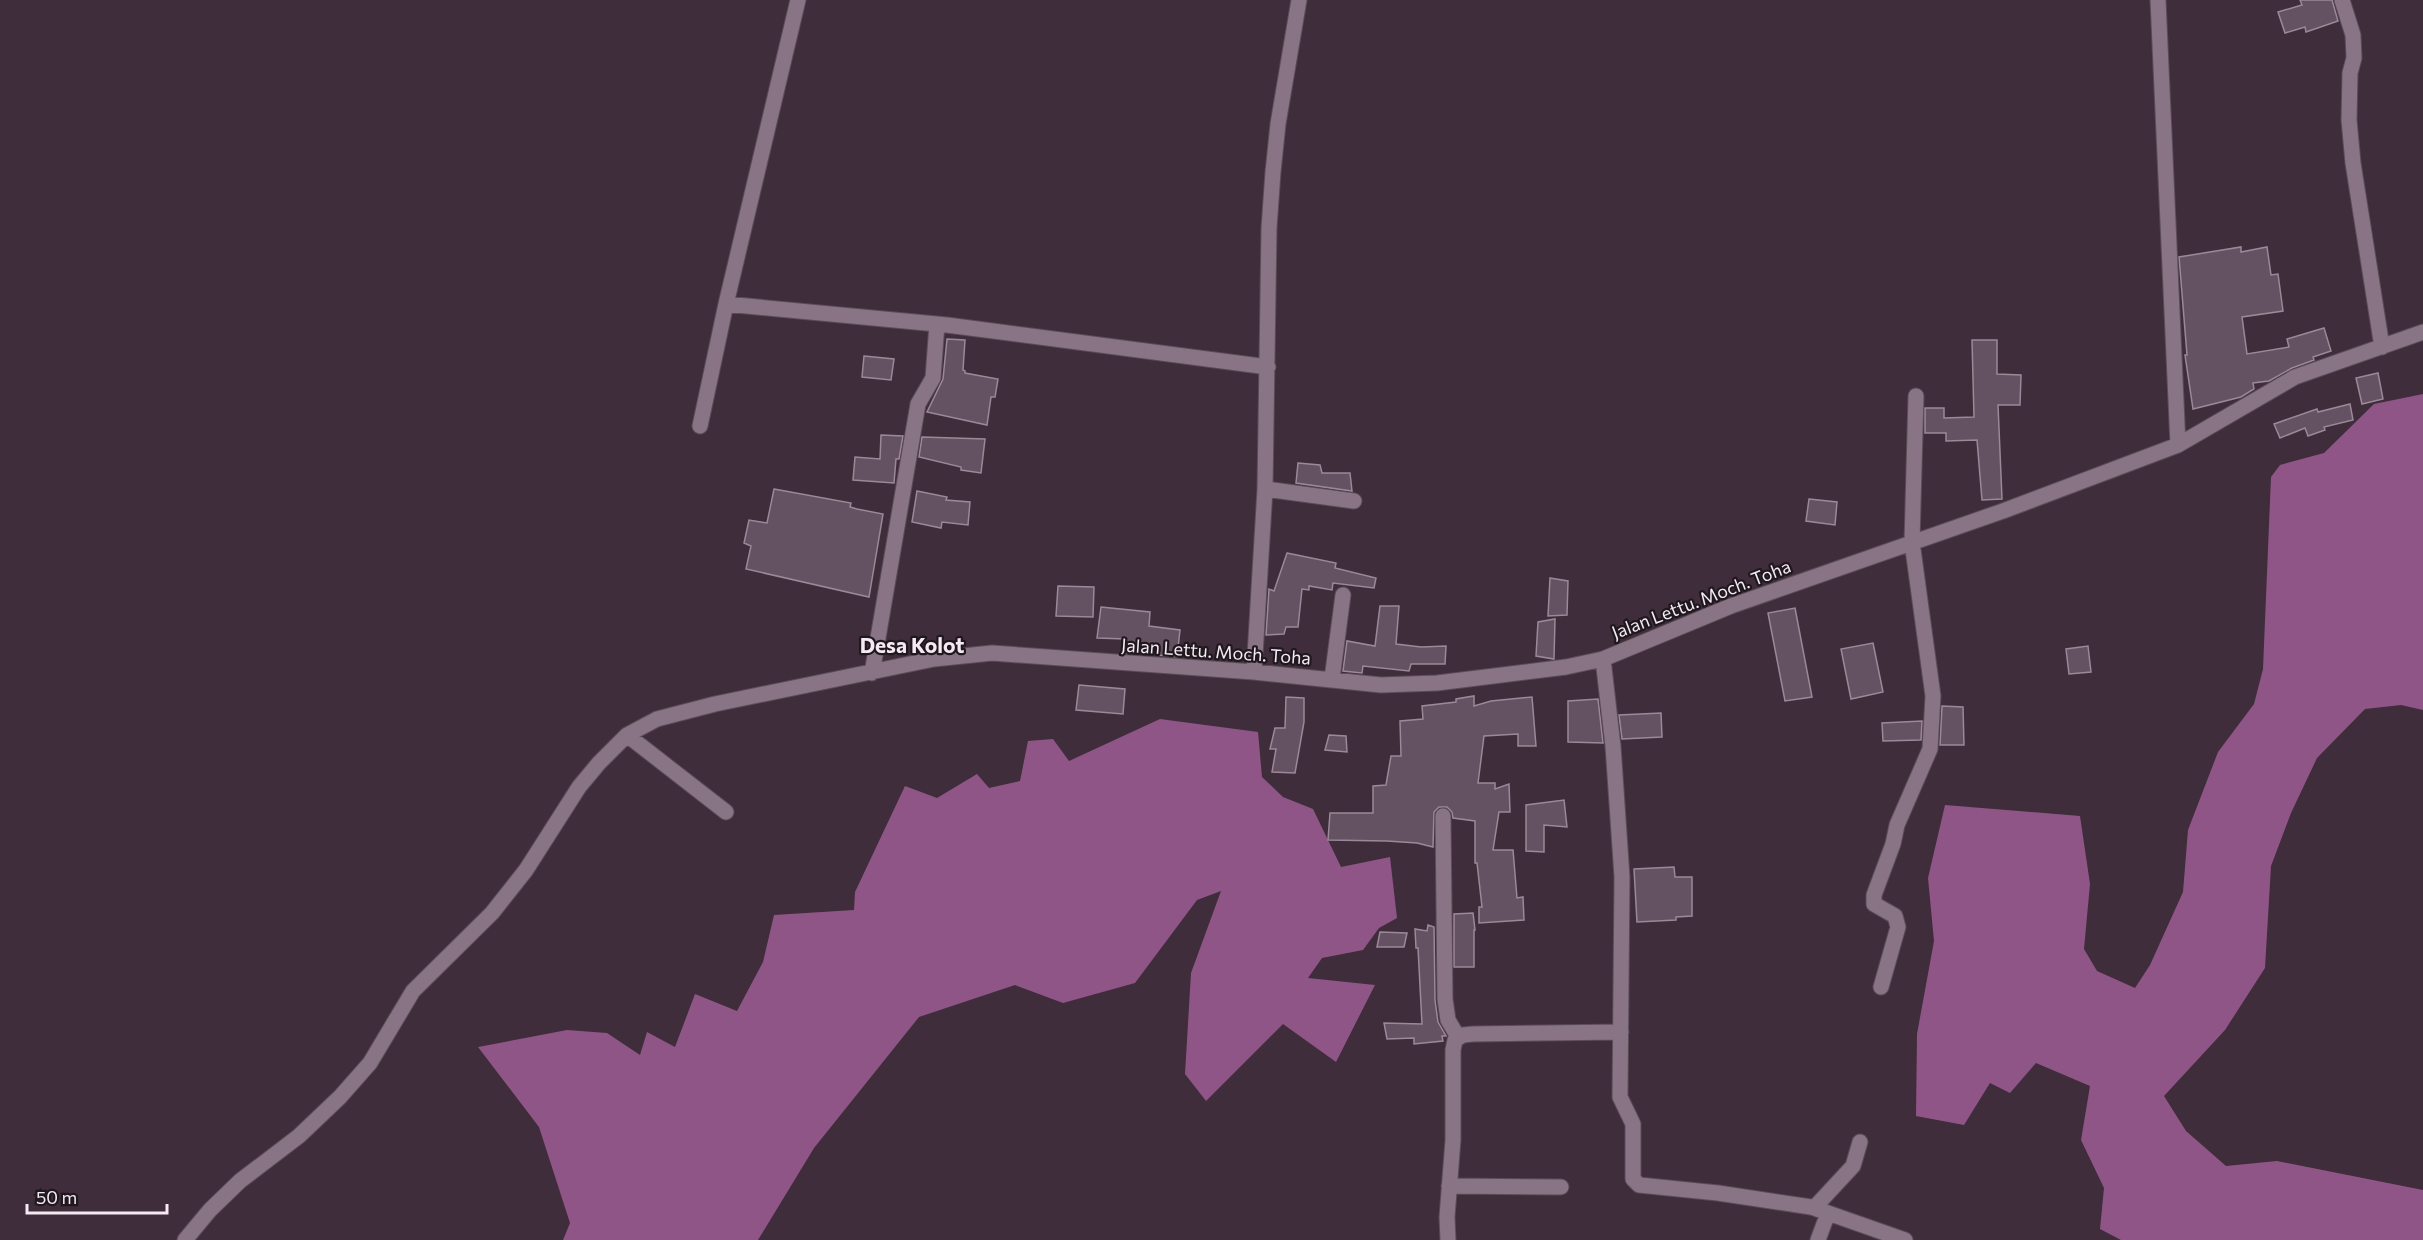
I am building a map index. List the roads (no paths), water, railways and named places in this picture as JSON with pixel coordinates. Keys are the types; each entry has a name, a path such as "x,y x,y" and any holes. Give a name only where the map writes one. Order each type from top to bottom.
{"street":[{"path":"700,426 726,304 798,0"},
{"path":"1254,672 1265,489 1269,228 1278,124 1299,0"},
{"path":"2158,0 2178,445"},
{"path":"2343,0 2353,35 2354,58 2350,73 2349,120 2353,163 2382,347"},
{"path":"726,304 937,324 1268,367"},
{"path":"872,673 918,404 933,378 935,368 937,324"},
{"name":"Jalan Lettu. Moch. Toha","path":"185,1240 210,1210 240,1180 299,1136 363,1072 413,991 492,913 526,870 579,787 627,735 657,719 934,659 992,653 1254,672 1381,684 1437,683 1524,673 1603,659 1731,606 2003,511 2178,445 2295,377 2423,332"},
{"path":"1881,987 1898,927 1895,916 1875,904 1874,895 1893,844 1897,825 1930,749 1933,696 1912,542 1916,396"},
{"path":"1265,489 1354,501"},
{"path":"1332,679 1343,595"},
{"path":"1603,659 1613,746 1622,877 1620,1097 1633,1124 1633,1179 1639,1185 1718,1193 1821,1210 1905,1240"},
{"path":"627,735 726,812"},
{"path":"1443,816 1444,999 1448,1020 1458,1037"},
{"path":"1458,1037 1473,1034 1621,1032"},
{"path":"1448,1240 1453,1140 1453,1050 1458,1037"},
{"path":"1818,1240 1821,1210 1853,1166 1860,1142"},
{"path":"1449,1186 1561,1187"}],"district":[{"name":"Desa Kolot","path":"912,644"}]}
